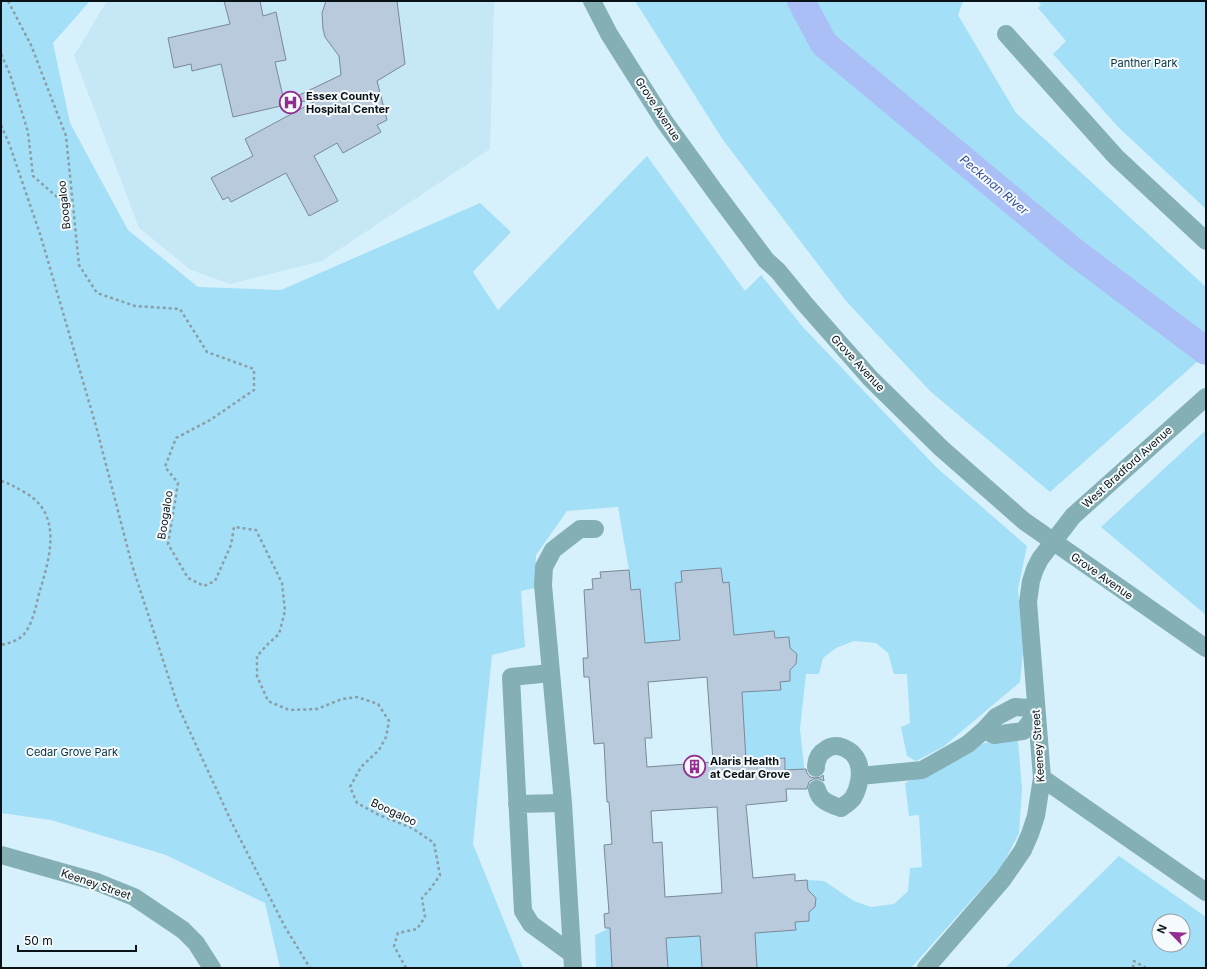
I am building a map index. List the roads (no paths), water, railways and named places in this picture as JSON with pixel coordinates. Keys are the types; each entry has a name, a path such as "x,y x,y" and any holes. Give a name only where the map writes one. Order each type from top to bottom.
{"street":[{"name":"Grove Avenue","path":"592,1 609,34 664,121 716,194 766,260 778,271 843,348 910,419 1024,521 1206,648"},
{"path":"1006,34 1116,157 1206,241"},
{"name":"West Bradford Avenue","path":"1053,542 1073,516 1206,397"},
{"path":"573,961 563,803 543,584 544,567 553,550 580,529 595,529"},
{"name":"Keeney Street","path":"926,968 1014,865 1028,839 1036,816 1042,778 1028,602 1029,591 1035,569 1040,559 1053,542"},
{"path":"551,674 511,677 523,910 531,924 573,961"},
{"path":"860,776 922,770 968,744 996,717 1015,707 1028,708 1036,715"},
{"path":"816,768 816,760 821,752 828,747 839,745 849,750 858,761 860,776 857,790 852,800 841,808 826,803 818,794 817,789"},
{"path":"1042,778 1206,892"},
{"path":"518,804 563,803"},
{"name":"Keeney Street","path":"1,855 97,882 134,897 183,930 196,943 212,968"}],"waterway":[{"name":"Peckman River","path":"801,1 824,44 1073,251 1206,351"}],"place":[{"name":"Essex County Hospital Center","path":"291,102"},
{"name":"Alaris Health at Cedar Grove","path":"695,767"}],"park label":[{"name":"Panther Park","path":"1144,63"},
{"name":"Cedar Grove Park","path":"72,752"}]}
